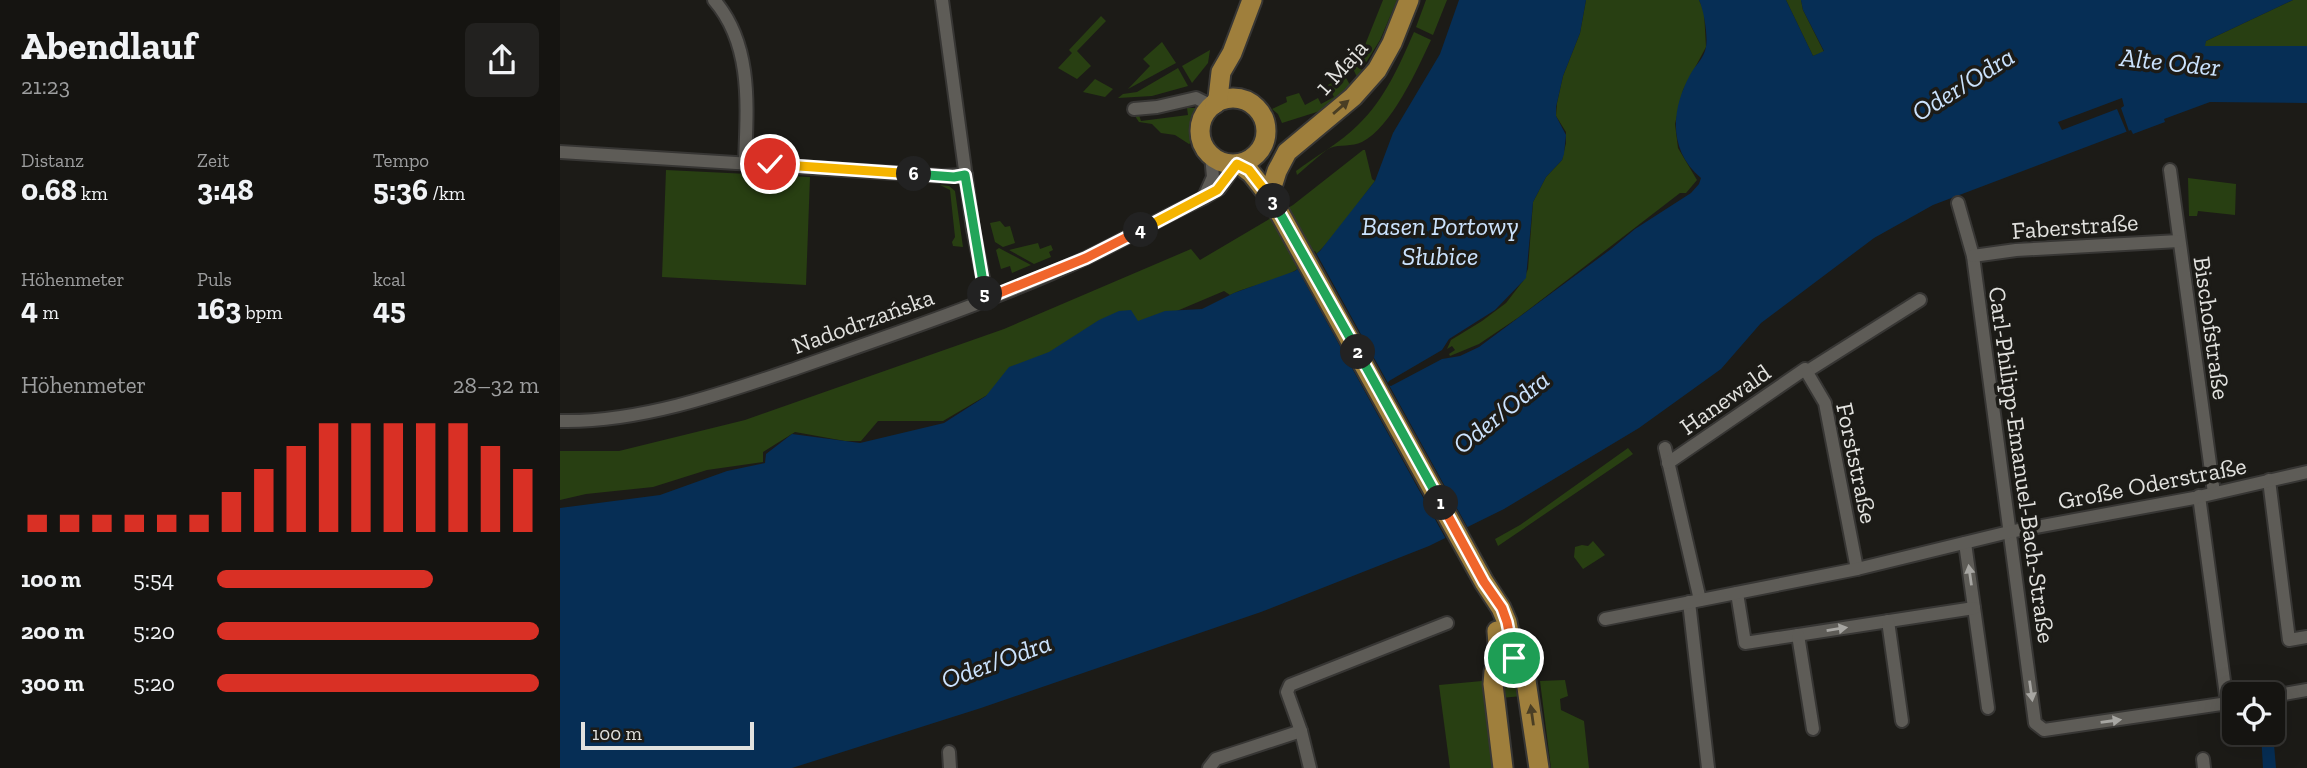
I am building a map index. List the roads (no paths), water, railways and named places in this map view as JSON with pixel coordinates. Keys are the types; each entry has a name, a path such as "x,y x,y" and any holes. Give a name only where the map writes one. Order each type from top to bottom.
{"main road":[{"path":"1252,0 1232,53 1222,70 1218,98 1204,117 1200,130 1203,144 1211,155 1222,162 1238,164 1251,173 1272,197"},
{"name":"1 Maja","path":"1272,197 1279,167 1289,150 1371,78 1390,48 1409,0"},
{"path":"1232,53 1234,85 1238,95 1258,110 1265,122 1265,139 1258,153 1272,197 1484,582 1502,608 1512,652 1527,680 1539,768"},
{"path":"1213,105 1227,99 1244,100"},
{"path":"1238,164 1258,153 1271,154 1289,150"},
{"path":"1484,582 1496,618 1500,652 1493,684 1503,768"},
{"path":"1497,665 1510,661 1518,664"}],"street":[{"path":"714,0 734,29 744,66 747,113 745,163"},
{"path":"942,0 965,175 987,298"},
{"path":"948,44 952,0"},
{"path":"1134,109 1196,98 1213,105"},
{"path":"560,152 942,176 965,175"},
{"path":"1204,198 1213,177 1211,155"},
{"name":"Nadodrzańska","path":"560,421 613,419 698,398 823,359 987,298 1086,258 1204,198 1219,189 1238,164"},
{"name":"Bischofstraße","path":"2169,170 2214,493"},
{"name":"Carl-Philipp-Emanuel-Bach-Straße","path":"1958,204 1973,256 2035,723 2043,730 2222,704"},
{"name":"Faberstraße","path":"1973,256 2016,250 2179,241"},
{"name":"Hanewald","path":"1668,463 1805,370 1920,300"},
{"name":"Forststraße","path":"1805,370 1825,403 1857,569"},
{"path":"1665,448 1695,601 1708,768"},
{"name":"Große Oderstraße","path":"1605,619 1857,569 2008,533 2307,472"},
{"path":"2269,480 2290,640 2307,637"},
{"path":"2199,496 2228,682"},
{"path":"1965,543 1988,708"},
{"path":"1737,593 1745,643 1974,608"},
{"path":"1888,621 1902,721"},
{"path":"1310,768 1301,731 1287,692 1290,685 1447,623"},
{"path":"1798,635 1812,729"},
{"path":"2285,694 2307,690"},
{"path":"1209,768 1216,759 1301,731"},
{"path":"949,752 950,768"}],"water":[{"path":"1459,0 1586,0 1580,33 1563,76 1556,107 1556,116 1566,135 1564,154 1562,160 1546,177 1533,202 1526,278 1495,310 1449,339 1442,350 1389,381 1387,385 1391,386 1442,359 1460,356 1479,347 1635,229 1691,193 1699,184 1701,178 1690,167 1678,142 1676,116 1684,88 1706,47 1705,23 1699,0 1786,0 1813,56 1824,51 1803,10 1801,0 2293,0 2206,41 2205,46 2307,46 2307,103 2210,102 2133,134 2131,130 1933,205 1874,238 1761,323 1721,369 1639,428 1504,509 1429,546 1261,612 981,708 792,768 560,768 560,508 660,495 727,471 765,463 766,454 792,434 860,443 944,423 986,396 1009,367 1049,352 1099,320 1119,311 1131,310 1138,321 1165,311 1202,309 1234,293 1295,271 1320,251 1375,181 1393,133 1440,54"},
{"path":"2262,745 2274,745 2276,768 2263,768"}],"water label":[{"name":"Alte Oder","path":"2170,62"},
{"name":"Oder/Odra","path":"1963,84"},
{"name":"Basen Portowy Słubice","path":"1440,241"},
{"name":"Oder/Odra","path":"1501,412"},
{"name":"Oder/Odra","path":"996,661"}]}
